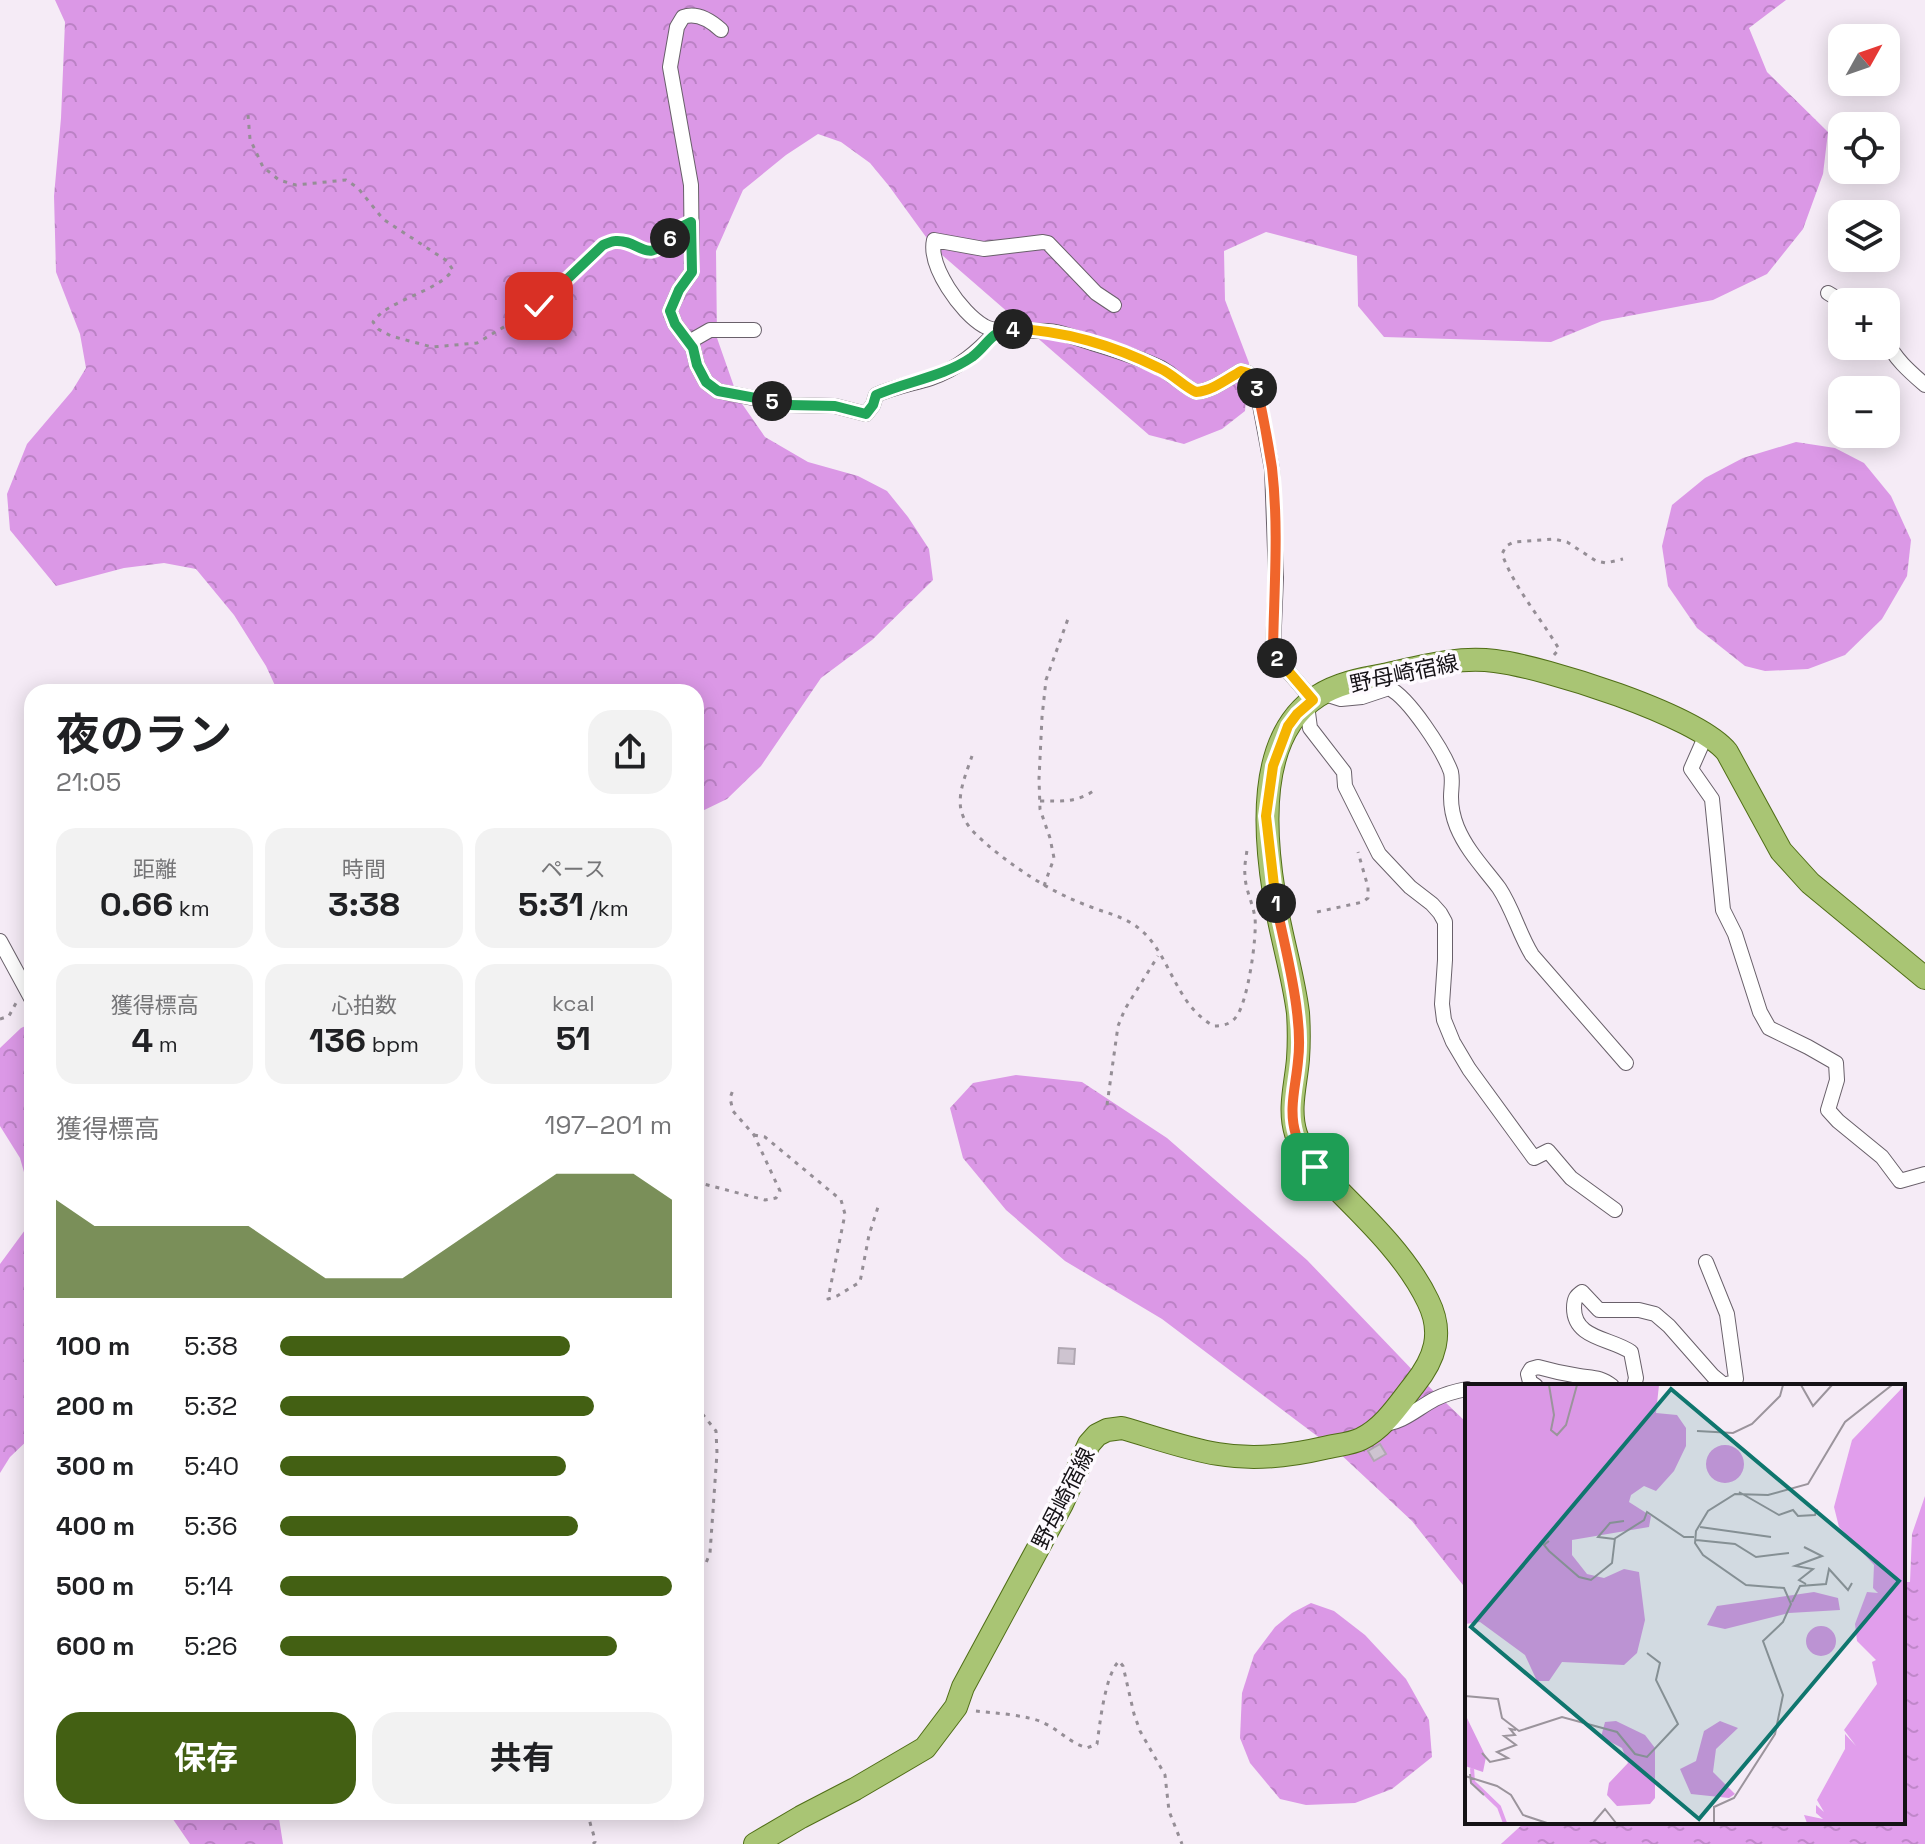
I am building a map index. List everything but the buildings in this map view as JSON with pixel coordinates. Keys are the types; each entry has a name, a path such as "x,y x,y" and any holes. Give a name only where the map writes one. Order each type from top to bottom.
{"main road":[{"name":"野母崎宿線","path":"755,1844 925,1748 956,1707 963,1687 1062,1504 1089,1444 1097,1435 1122,1428 1219,1454 1264,1457 1314,1450 1361,1439 1392,1414 1428,1365 1435,1348 1436,1328 1429,1302 1406,1265 1315,1167 1295,1132 1293,1091 1298,1062 1297,1011 1273,892 1266,816 1273,766 1280,743 1288,726 1314,699 1352,681 1469,659 1524,665 1644,705 1680,721 1720,743 1781,851 1810,883 1925,978"}],"street":[{"path":"721,30 706,19 690,14 683,17 677,27 670,67 691,185 692,272 679,290 670,311 675,324 693,348 706,382 718,391 789,405 835,406 866,414 876,395 934,377 973,356 997,331"},
{"path":"1114,305 1096,293 1048,243 984,249 934,240 935,256 951,293 970,316 985,327 997,331 1037,330 1127,354 1163,369 1196,392 1211,388 1241,371 1248,373 1257,389 1272,469 1276,577 1274,655 1314,699 1362,697 1389,688 1406,701 1439,747 1452,774 1451,795 1458,829 1476,862 1499,889 1521,937 1532,955 1626,1063"},
{"path":"689,342 710,330 754,330"},
{"path":"1898,360 1925,385"},
{"path":"1314,699 1310,728 1344,772 1345,786 1379,854 1410,887 1432,904 1445,922 1442,1004 1444,1020 1453,1042 1534,1158 1548,1151 1571,1178 1615,1210"},
{"path":"1706,735 1691,769 1712,799 1723,910 1735,934 1760,1012 1769,1028 1836,1063 1837,1080 1828,1110 1838,1121 1882,1157 1900,1181 1925,1174"},
{"path":"0,941 24,985"},
{"path":"1706,1262 1727,1314 1736,1379 1730,1384"},
{"path":"1634,1384 1631,1352 1593,1336 1579,1326 1574,1312 1578,1293 1582,1292 1599,1310 1639,1310 1655,1314 1723,1384"},
{"path":"1533,1384 1528,1374 1538,1367 1596,1377 1609,1384"},
{"path":"1381,1424 1404,1419 1436,1398 1465,1390"}],"path":[{"path":"248,115 250,139 263,167 279,180 296,185 346,180 358,188 383,219 447,261 453,270 446,279 385,310 373,322 378,329 408,342 432,347 477,343 539,306 603,245 614,241 627,242 646,251 662,248 679,228 691,222"},
{"path":"1524,665 1551,657 1559,649 1508,570 1502,554 1506,546 1514,542 1554,539 1567,542 1596,561 1606,563 1623,559"},
{"path":"1044,886 1054,858 1040,809 1042,717 1046,680 1069,616"},
{"path":"972,756 960,799 963,816 978,836 1017,870 1044,886 1092,908 1125,918 1144,932 1186,1001 1214,1026 1222,1026 1235,1019 1245,994 1255,935 1255,917 1245,875 1247,848"},
{"path":"1040,801 1073,800 1095,790"},
{"path":"1317,912 1363,902 1368,898 1368,887 1356,845"},
{"path":"1107,1105 1118,1026 1125,1009 1159,955"},
{"path":"704,1184 765,1200 776,1198 780,1191 754,1135 733,1111 730,1098 734,1087"},
{"path":"754,1135 765,1137 841,1200 845,1214 828,1299 860,1282 878,1207"},
{"path":"704,1416 716,1431 717,1453 710,1553 704,1564"},
{"path":"956,1707 1040,1721 1058,1730 1071,1743 1087,1748 1097,1744 1107,1687 1113,1667 1119,1661 1140,1731 1165,1775 1169,1811 1182,1844"},
{"path":"590,1820 594,1831 593,1844"}],"green space":[{"path":"55,0 1786,0 1749,28 1767,72 1828,132 1823,174 1803,229 1767,274 1713,300 1602,321 1551,342 1384,337 1358,306 1357,256 1266,232 1224,251 1225,300 1249,363 1245,411 1222,429 1184,444 1149,435 934,248 870,163 841,142 818,134 743,190 716,251 717,338 738,398 765,437 808,462 858,476 887,491 929,549 933,580 872,640 821,678 761,766 727,799 704,810 704,684 274,684 234,615 196,569 164,563 124,568 56,586 10,530 7,494 27,444 72,391 86,368 80,334 56,272 54,196 65,22"},
{"path":"1796,442 1835,448 1864,463 1891,496 1911,540 1907,576 1882,619 1845,655 1808,669 1765,671 1745,666 1697,628 1668,586 1662,546 1672,505 1705,478 1743,458"},
{"path":"24,1027 24,1172 20,1158 0,1126 0,1048"},
{"path":"1016,1075 1082,1082 1167,1138 1307,1260 1465,1421 1465,1587 1412,1521 1337,1451 1162,1319 1065,1261 1006,1210 963,1158 950,1108 973,1083"},
{"path":"24,1231 24,1444 0,1473 0,1264"},
{"path":"1311,1603 1334,1611 1365,1635 1406,1679 1429,1720 1432,1757 1392,1789 1355,1803 1306,1805 1280,1799 1250,1763 1240,1738 1242,1693 1254,1655 1275,1627"},
{"path":"174,1820 279,1820 283,1844 190,1844"}],"water":[{"path":"1925,1496 1925,1844 1501,1844 1523,1824 1905,1824 1905,1582 1910,1582 1912,1534"}],"route":[{"path":"539,306 603,245 614,241 627,242 646,251 662,248 679,228 691,222 692,272 679,290 670,311 675,324 693,348 706,382 718,391 789,405 835,406 866,414 876,395 934,377 973,356 997,331 1010,329 1057,332 1127,354 1163,369 1196,392 1211,388 1241,371 1248,373 1257,389 1272,469 1276,577 1273,650 1313,700 1297,714 1280,743 1273,766 1266,816 1273,892 1297,1011 1299,1038 1293,1118 1300,1145 1315,1167"}]}
